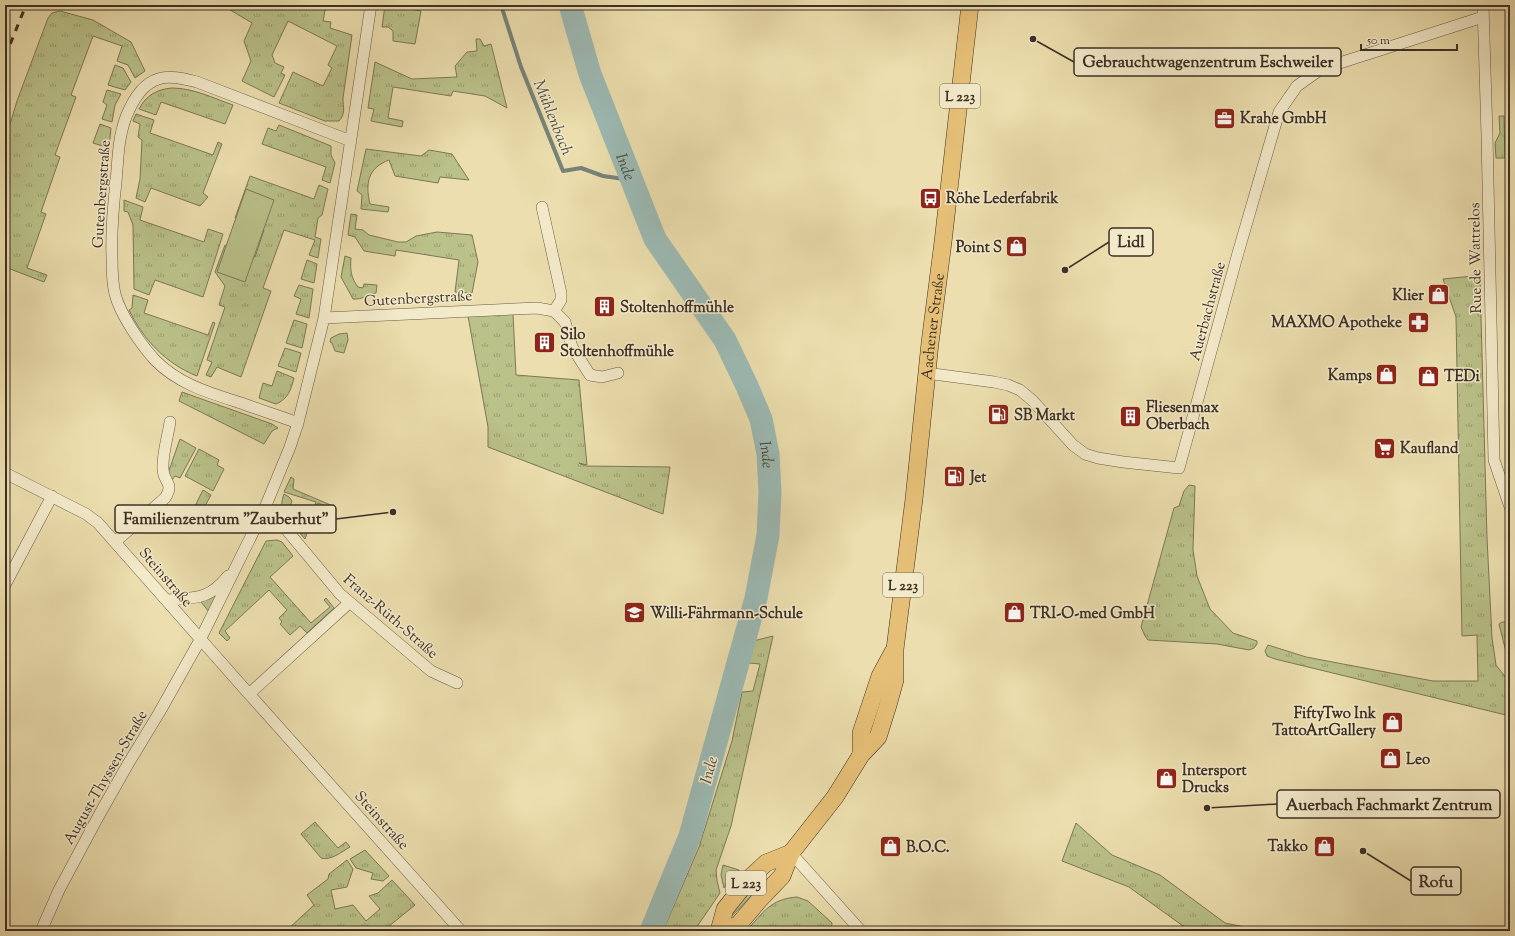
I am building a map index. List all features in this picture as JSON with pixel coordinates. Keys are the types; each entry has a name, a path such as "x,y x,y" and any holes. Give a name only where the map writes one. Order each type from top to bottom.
{"main road":[{"name":"Aachener Straße","path":"790,853 835,797 861,755 878,737 894,680 895,649 914,500 926,373 943,242 970,5"},
{"name":"L 223","path":"719,931 738,925 782,876 790,853"}],"street":[{"path":"200,640 264,510 281,470 298,423 324,318 371,5"},
{"name":"Rue de Wattrelos","path":"1483,5 1489,201 1494,460 1510,507"},
{"name":"Auerbachstraße","path":"926,373 994,382 1008,385 1020,390 1032,400 1073,445 1084,454 1123,462 1180,468 1234,267 1279,112 1297,86 1321,69 1483,17"},
{"name":"Gutenbergstraße","path":"298,423 209,392 170,373 145,348 125,317 114,292 112,272 111,230 120,139 126,117 132,104 140,93 149,84 159,79 173,77 197,82 351,141"},
{"path":"542,207 561,293 561,300 554,311 565,322 572,347 590,375 602,377 618,373"},
{"name":"Gutenbergstraße","path":"324,318 537,308 554,311"},
{"path":"115,542 170,492 169,484 163,471 170,422"},
{"name":"Steinstraße","path":"5,473 86,514 98,523 167,600 200,640 461,931"},
{"path":"5,585 52,496"},
{"name":"Franz-Rüth-Straße","path":"264,510 280,522 340,594 431,671 457,683"},
{"path":"167,600 196,598 213,592 220,586 239,562"},
{"path":"249,694 349,602"},
{"name":"August-Thyssen-Straße","path":"41,931 59,890 102,811 200,640"},
{"path":"790,853 861,931"}],"green space":[{"path":"222,5 326,5 323,21 331,22 330,28 352,35 343,98 344,108 339,121 325,121 279,103 293,72 323,86 332,68 328,65 337,46 288,21 272,55 275,63 284,67 281,73 285,75 274,97 242,81 251,61 244,41 252,23"},
{"path":"385,5 416,5 415,10 421,11 415,44 393,41 393,31 388,27 382,27"},
{"path":"60,11 93,20 131,42 145,71 135,78 128,65 117,61 122,46 93,36 71,95 76,97 55,155 60,157 41,212 46,214 27,268 47,275 44,282 5,267 5,132 11,121 48,18 52,13"},
{"path":"476,39 480,39 484,46 491,44 507,108 485,96 453,91 451,96 393,87 388,118 403,121 402,127 371,121 374,109 368,108 375,62 412,79 457,77 455,66 467,52 477,51"},
{"path":"115,65 123,68 131,82 125,90 108,85"},
{"path":"172,88 188,90 233,105 225,124 161,102 156,115 139,109 149,96 157,91"},
{"path":"107,90 121,94 115,105 112,122 102,119 107,105 103,102"},
{"path":"136,114 154,120 150,133 213,155 218,142 222,144 203,193 208,197 200,206 151,188 145,202 136,198 140,179 142,140 138,137 140,124 133,121"},
{"path":"1499,116 1504,116 1505,158 1496,158 1495,143 1500,133"},
{"path":"100,124 111,128 109,148 93,143"},
{"path":"279,125 331,146 331,155 335,163 330,183 322,180 326,167 262,144 268,128 276,131"},
{"path":"366,149 421,156 429,150 452,154 469,180 440,177 438,183 395,176 389,160 376,167 372,172 368,183 370,204 389,207 388,212 361,209 362,195 357,191"},
{"path":"250,176 314,199 319,185 328,189 322,215 318,218 315,237 321,239 318,258 309,255 315,240 284,230 263,288 271,291 241,377 217,367 211,377 206,375 212,362 207,360 225,307 219,305 225,286 215,272 225,245 255,257 264,230 235,218"},
{"path":"246,189 274,200 245,282 217,272"},
{"path":"124,200 143,207 140,220 204,242 208,229 223,234 203,297 155,280 149,295 134,289 133,225 128,212 124,211"},
{"path":"351,214 357,215 355,229 363,230 369,235 398,242 406,242 416,236 437,232 472,235 478,262 472,293 455,292 459,260 396,250 395,256 364,251 355,237 348,235"},
{"path":"345,256 351,258 352,274 358,287 363,288 364,284 377,285 376,293 360,299 353,299 341,277"},
{"path":"307,260 317,264 314,283 301,279"},
{"path":"1473,276 1480,280 1487,538 1492,638 1496,665 1507,679 1510,716 1275,659 1267,656 1265,651 1268,645 1306,657 1433,681 1478,681 1477,635 1462,636 1456,317 1443,279"},
{"path":"299,285 313,289 309,318 296,314 301,299 294,296"},
{"path":"133,295 148,300 144,313 208,335 213,322 215,323 197,376 175,365 148,340 129,310 132,308"},
{"path":"513,314 516,375 579,380 587,465 579,463 586,466 670,467 663,514 488,447 488,427 468,316"},
{"path":"294,320 307,324 302,348 286,343"},
{"path":"347,333 348,340 344,353 335,351 332,343 330,342 331,338 339,334"},
{"path":"285,348 301,353 296,372 278,366"},
{"path":"277,371 294,378 292,386 286,397 276,404 259,398 263,383 272,386"},
{"path":"182,392 272,424 278,428 272,431 264,444 179,401"},
{"path":"180,439 196,448 180,478 175,476 172,480 167,476"},
{"path":"199,449 219,460 217,465 224,469 213,491 185,476"},
{"path":"291,477 294,479 293,489 333,506 332,509 318,503 305,539 297,530 301,519 309,521 316,502 284,492"},
{"path":"1189,485 1195,486 1193,550 1197,576 1210,609 1233,633 1257,641 1254,648 1249,650 1217,644 1148,640 1141,627 1174,508 1179,506 1184,491"},
{"path":"203,490 211,495 199,517 194,515 198,508 195,506"},
{"path":"284,494 292,501 286,516 282,509"},
{"path":"286,516 298,521 295,528"},
{"path":"277,540 282,542 293,556 270,577 311,623 330,607 324,600 326,598 334,608 307,633 300,626 290,635 280,624 282,622 279,618 287,610 269,590 225,631 230,638 227,641 219,633 266,541"},
{"path":"217,593 210,613 201,602"},
{"path":"1508,600 1510,600 1510,660 1505,648 1499,624 1502,622 1509,622"},
{"path":"773,636 731,826 716,870 720,893 694,931 663,931 699,847 732,741 742,692 753,691 760,664 749,663 753,641"},
{"path":"315,822 338,848 346,842 350,847 332,857 325,859 321,858 301,834"},
{"path":"1076,823 1112,855 1160,875 1225,923 1265,931 1190,931 1129,887 1062,861"},
{"path":"365,850 389,876 383,881 371,879 373,873 356,868 350,859"},
{"path":"347,860 353,869 347,887 331,890 335,909 353,905 366,921 380,909 369,896 378,893 392,880 415,905 383,931 286,931 314,905 307,895 328,879 329,874"},
{"path":"723,865 739,870 724,888 721,875"},
{"path":"754,885 758,889 728,920 726,918"},
{"path":"797,897 808,901 832,923 831,931 746,931 762,913 773,904 788,898"}],"waterway":[{"name":"Mühlenbach","path":"501,5 521,67 563,171 581,168 603,176 631,180"},
{"name":"Inde","path":"570,5 590,74 655,239 725,340 761,419 768,454 770,492 768,535 756,598 690,836 651,931"}],"railway":[{"path":"5,57 26,5"}],"place":[{"name":"Gebrauchtwagenzentrum Eschweiler","path":"1033,39"},
{"name":"Krahe GmbH","path":"1225,118"},
{"name":"Röhe Lederfabrik","path":"931,198"},
{"name":"Point S","path":"1017,247"},
{"name":"Lidl","path":"1065,270"},
{"name":"Klier","path":"1439,295"},
{"name":"Stoltenhoffmühle","path":"605,307"},
{"name":"MAXMO Apotheke","path":"1418,322"},
{"name":"Silo Stoltenhoffmühle","path":"545,343"},
{"name":"Kamps","path":"1387,375"},
{"name":"TEDi","path":"1428,376"},
{"name":"SB Markt","path":"998,415"},
{"name":"Fliesenmax Oberbach","path":"1131,416"},
{"name":"Kaufland","path":"1385,448"},
{"name":"Jet","path":"954,477"},
{"name":"Familienzentrum \"Zauberhut\"","path":"393,512"},
{"name":"Willi-Fährmann-Schule","path":"634,613"},
{"name":"TRI-O-med GmbH","path":"1014,613"},
{"name":"FiftyTwo Ink TattoArtGallery","path":"1392,722"},
{"name":"Leo","path":"1390,759"},
{"name":"Intersport Drucks","path":"1167,779"},
{"name":"Auerbach Fachmarkt Zentrum","path":"1207,808"},
{"name":"Takko","path":"1324,846"},
{"name":"B.O.C.","path":"891,847"},
{"name":"Rofu","path":"1363,851"}]}
